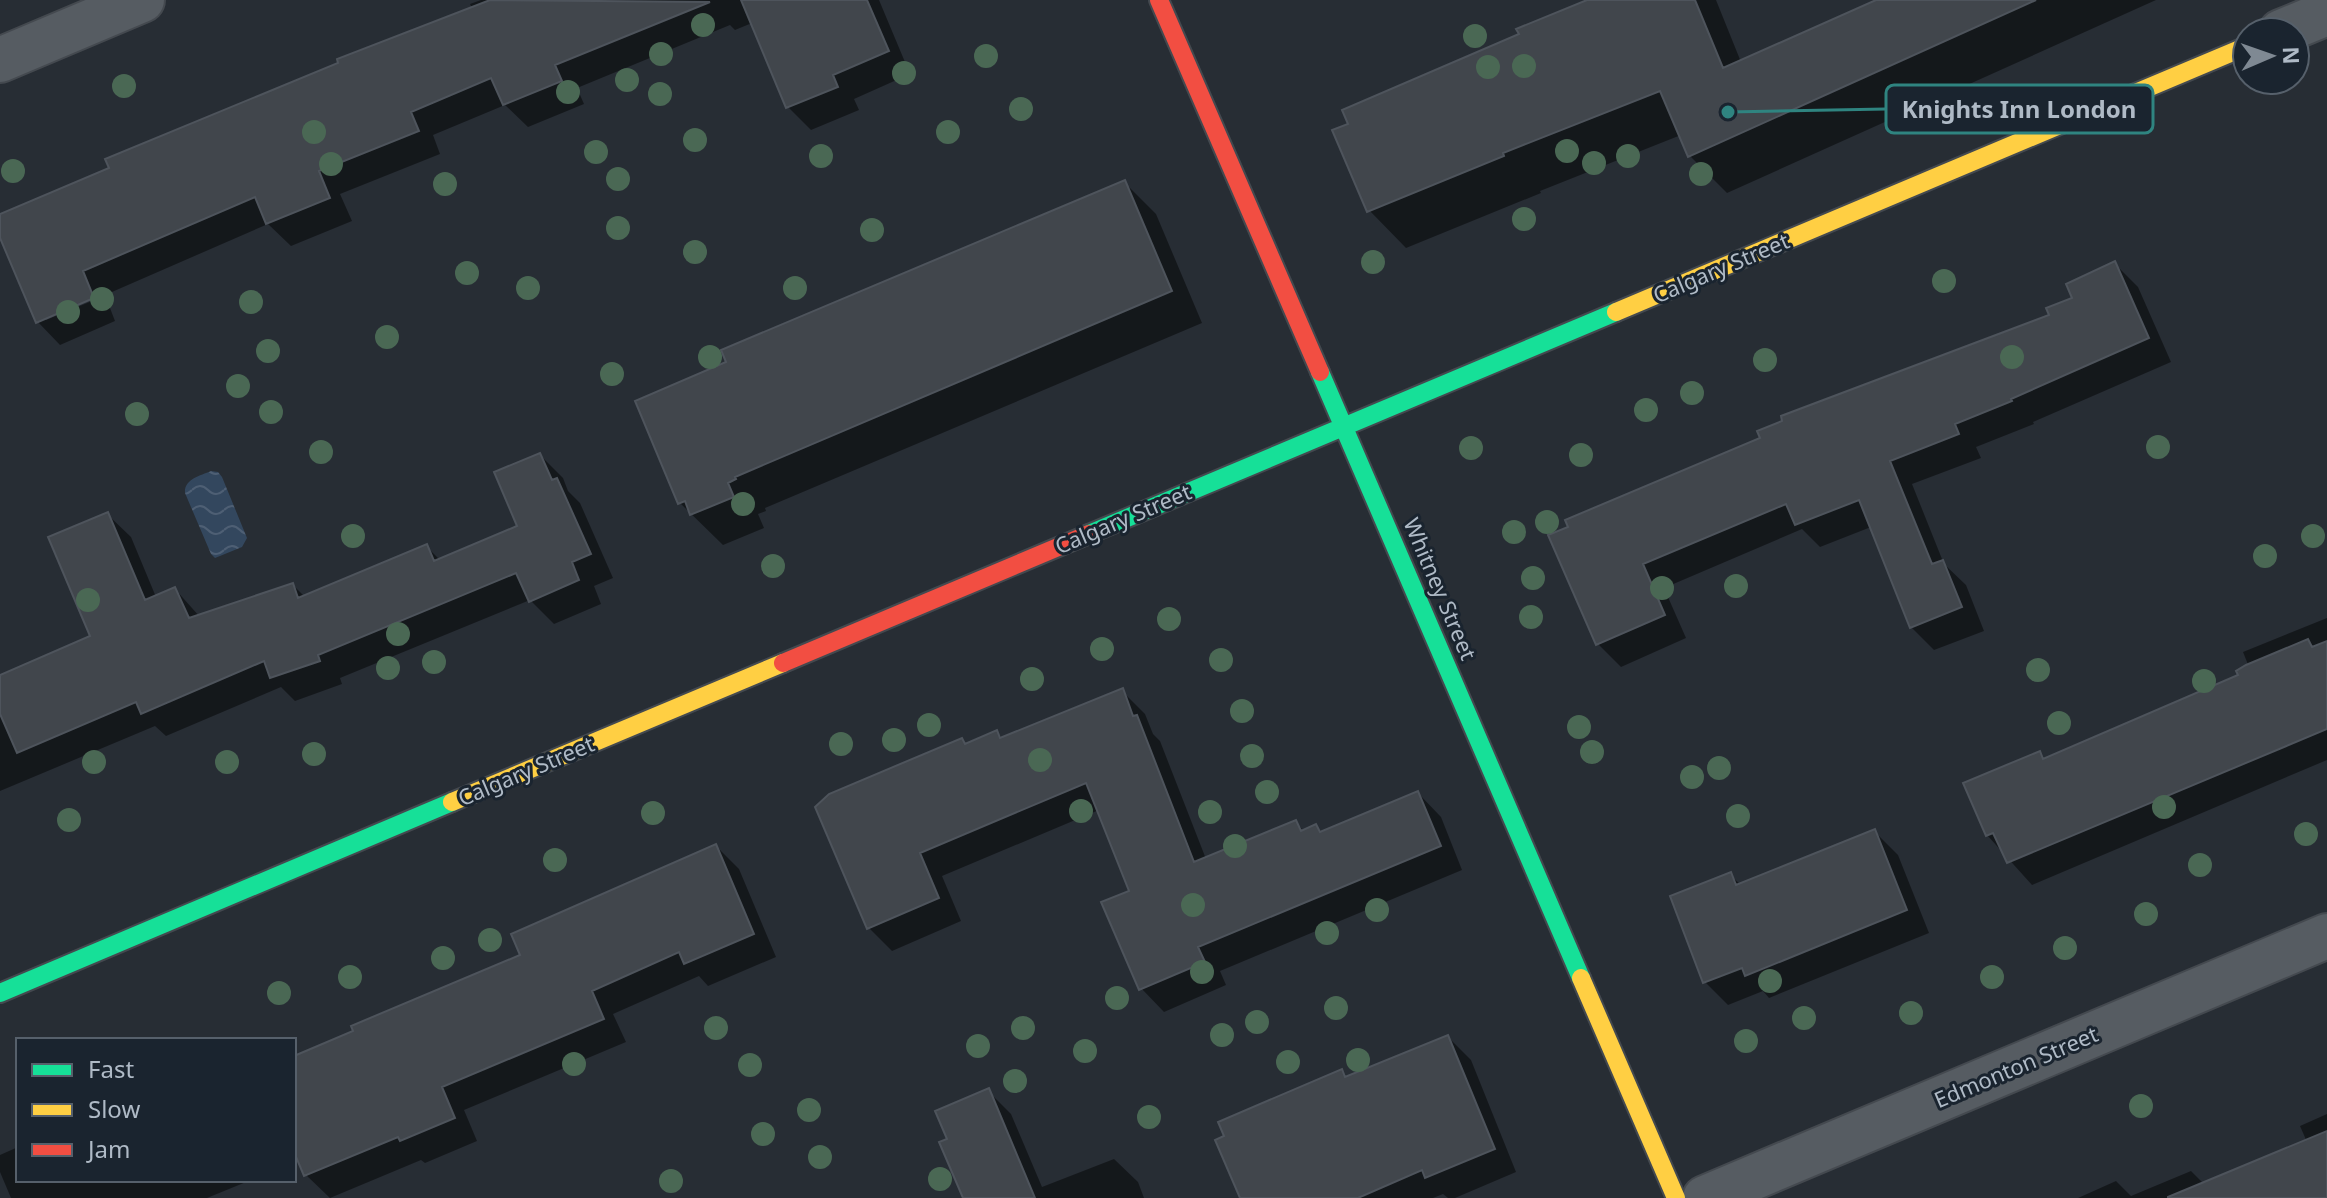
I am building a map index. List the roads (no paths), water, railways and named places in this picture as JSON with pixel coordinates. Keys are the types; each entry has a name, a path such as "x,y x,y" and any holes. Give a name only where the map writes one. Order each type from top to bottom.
{"street":[{"path":"0,60 142,0"},
{"name":"Whitney Street","path":"1159,0 1676,1198"},
{"name":"Calgary Street","path":"0,993 2231,53"},
{"name":"Edmonton Street","path":"1705,1198 2327,936"}],"water":[{"path":"211,471 218,472 222,477 247,538 242,547 215,558 185,493 190,481"}],"place":[{"name":"Knights Inn London","path":"1728,112"}]}
